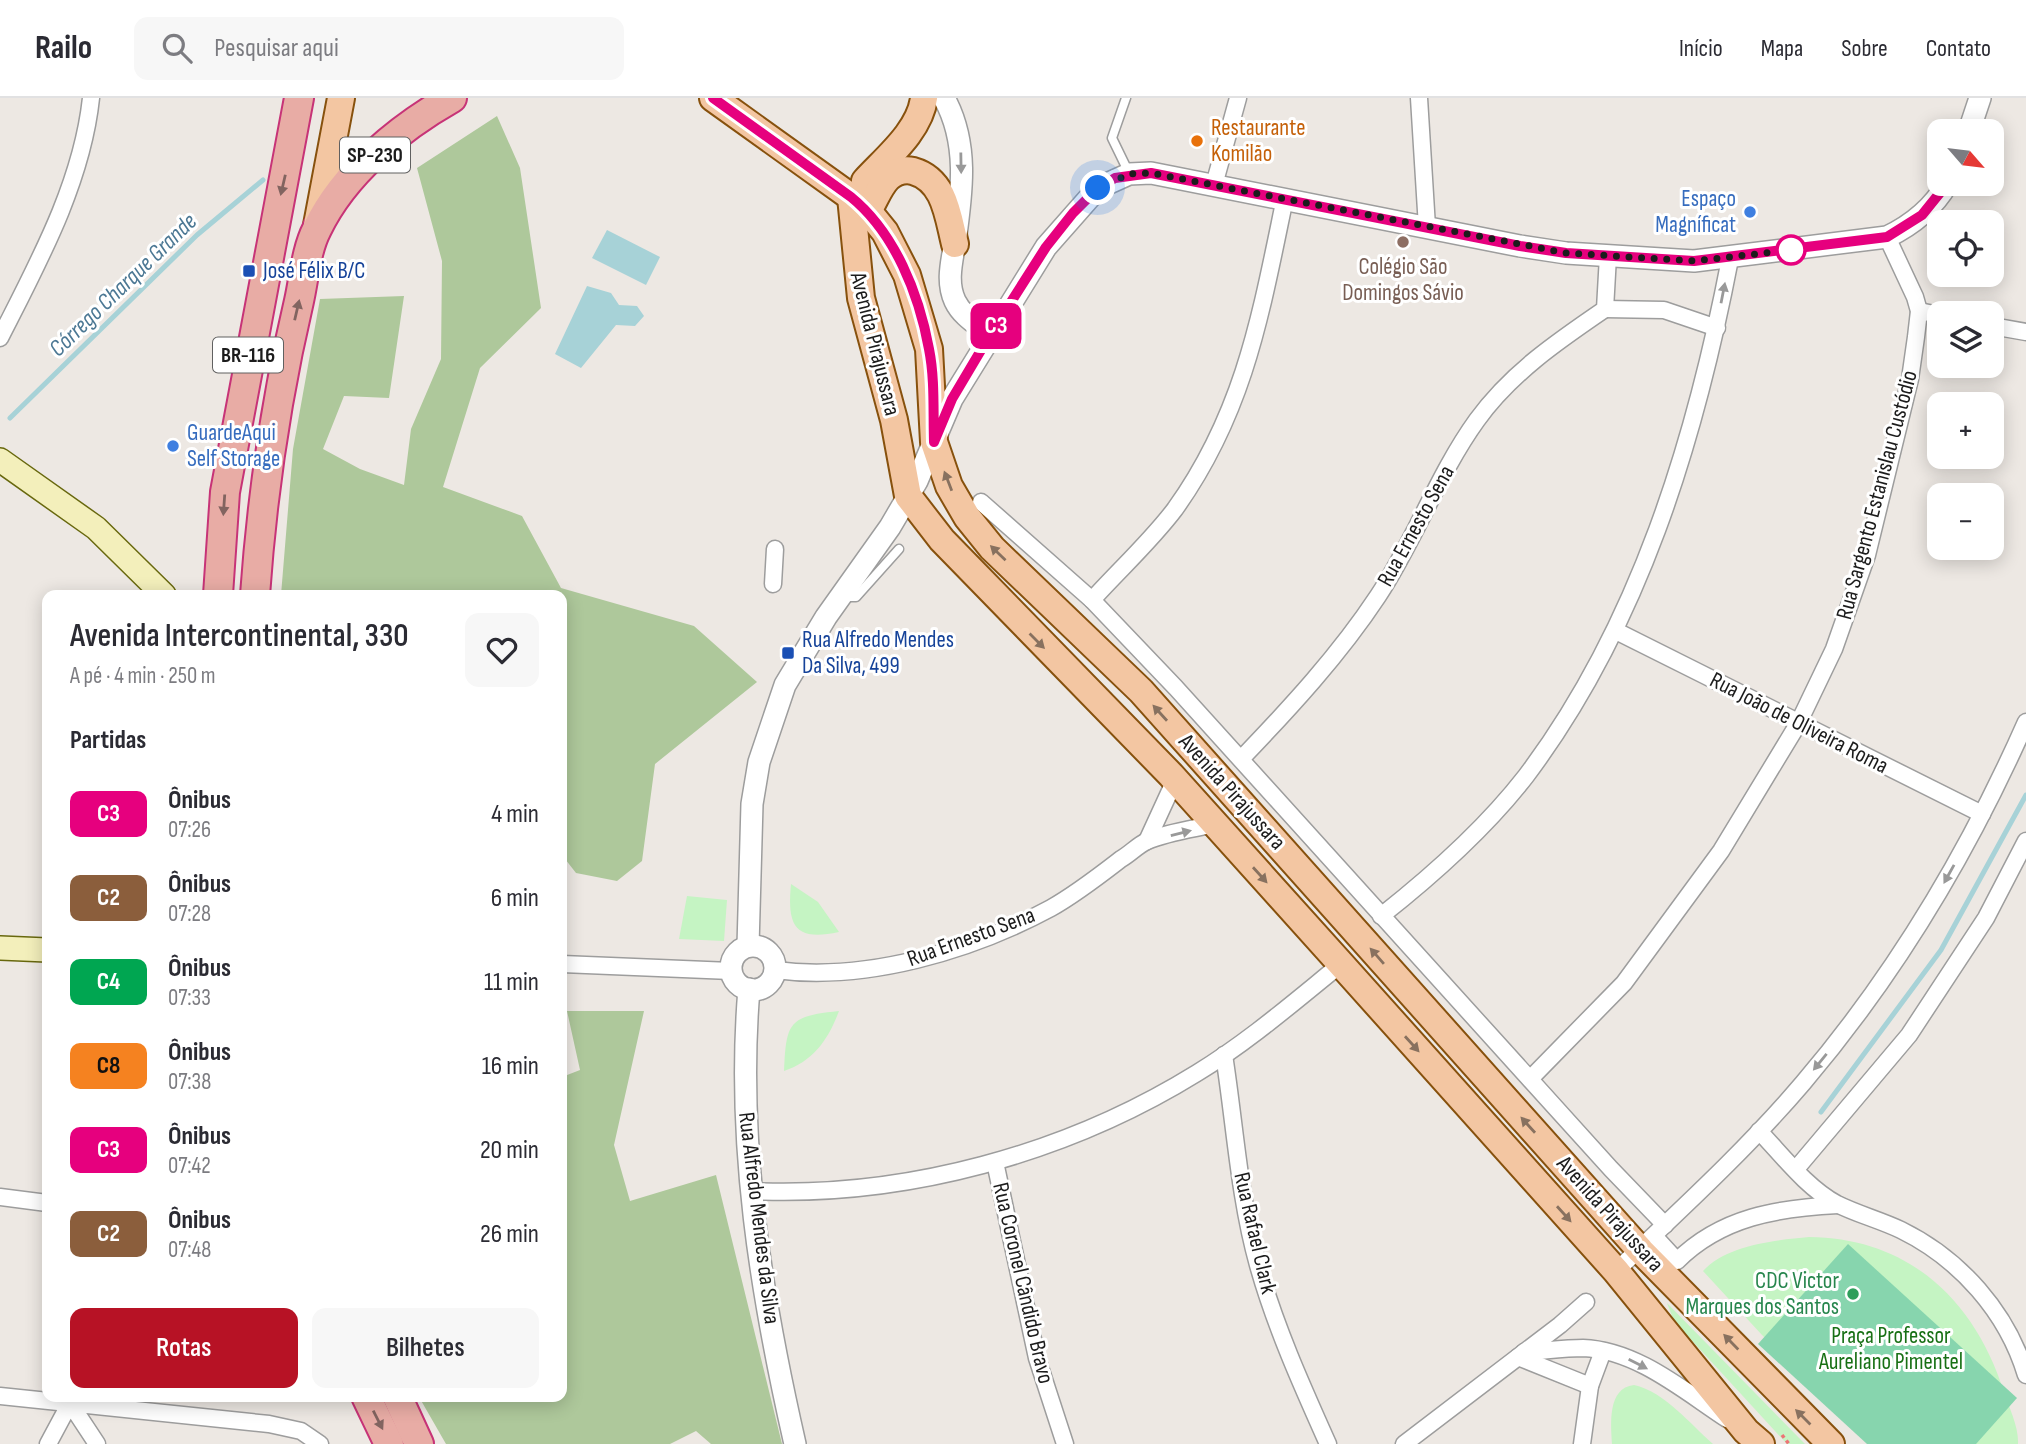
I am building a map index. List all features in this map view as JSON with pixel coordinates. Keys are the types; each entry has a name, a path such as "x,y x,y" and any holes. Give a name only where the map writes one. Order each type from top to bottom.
{"highway":[{"name":"BR-116","path":"215,587 225,492 244,375 299,98"},
{"name":"SP-230","path":"316,230 352,179 377,152 397,134 452,98"},
{"name":"BR-116","path":"255,590 270,441 316,230"},
{"path":"369,1402 389,1444"},
{"path":"400,1402 419,1444"}],"main road":[{"path":"316,230 341,98"},
{"path":"713,98 860,204"},
{"path":"860,204 919,114 924,98"},
{"path":"860,204 890,176 907,170 921,174 935,184 941,195 955,244"},
{"name":"Avenida Pirajussara","path":"860,204 896,253 919,312 931,364 934,442 948,486 967,517 992,548 1141,691 1653,1237 1831,1444"},
{"name":"Avenida Pirajussara","path":"860,204 861,298 894,420 908,496 942,540 1175,780 1341,964 1616,1271 1754,1438"},
{"path":"0,460 96,528 159,590"},
{"path":"0,948 42,950"}],"street":[{"path":"0,338 8,305 77,169 87,137 91,98"},
{"path":"944,98 955,118 961,139 961,186 950,269 955,301 965,315 990,335"},
{"path":"1214,185 1238,98"},
{"path":"1419,98 1427,227"},
{"path":"1973,119 1980,98"},
{"path":"748,946 752,804 759,761 785,685 841,595 890,527 908,496 952,399 990,335 1046,247 1073,213 1098,188 1129,174 1151,173 1520,246 1608,256 1694,261 1887,237 1922,215 1937,196"},
{"path":"1092,600 1173,512 1212,449 1249,363 1285,198"},
{"name":"Rua Sargento Estanislau Custódio","path":"1530,1079 1624,983 1721,851 1798,724 1834,649 1867,555 1910,379 1919,311 1910,282 1887,237"},
{"path":"1608,256 1605,309 1664,310 1717,328"},
{"path":"1381,916 1437,870 1524,779 1580,696 1616,631 1671,490 1717,328 1730,258"},
{"name":"Rua Ernesto Sena","path":"1241,759 1292,707 1377,598 1405,552 1463,441 1484,411 1532,361 1605,309"},
{"path":"1919,311 1927,313"},
{"path":"2004,328 2026,332"},
{"name":"Avenida Pirajussara","path":"981,502 1092,600 1241,759 1530,1079 1653,1237"},
{"path":"890,527 906,516 926,518"},
{"path":"773,584 775,549"},
{"name":"Rua João de Oliveira Roma","path":"1616,631 1982,814"},
{"path":"1616,1271 1759,1131 1802,1084 1861,1009 1934,900 1982,814 2026,722"},
{"path":"1147,841 1175,780"},
{"name":"Rua Ernesto Sena","path":"775,970 813,975 878,969 992,934 1051,908 1147,841 1215,824"},
{"path":"1796,1169 1880,1072 1917,1023 1986,918 2026,841"},
{"path":"755,945 768,951 775,963 775,970 763,987 749,989 735,981 732,971 735,955 748,946 755,945"},
{"path":"567,964 732,971"},
{"path":"751,1191 795,1193 890,1183 995,1162 1034,1149 1149,1100 1224,1055 1341,964"},
{"name":"Rua Alfredo Mendes da Silva","path":"749,989 744,1101 751,1191 762,1276 795,1444"},
{"name":"Rua Rafael Clark","path":"1224,1055 1244,1203 1258,1266 1304,1393 1328,1444"},
{"path":"1759,1131 1796,1169 1838,1205 1877,1219 1939,1252 1961,1270 1984,1296 2023,1356 2026,1375"},
{"name":"Rua Coronel Cândido Bravo","path":"995,1162 1037,1359 1065,1444"},
{"path":"0,1198 42,1202"},
{"path":"1653,1237 1677,1261 1710,1235 1741,1219 1778,1210 1838,1205"},
{"path":"1404,1444 1586,1302"},
{"path":"1521,1355 1583,1348 1629,1359 1665,1378 1754,1438"},
{"path":"1582,1444 1590,1387 1603,1351"},
{"path":"1521,1355 1590,1387"},
{"path":"0,1396 42,1400"},
{"path":"59,1402 269,1424 301,1431 320,1444"},
{"path":"48,1444 69,1403"},
{"path":"69,1403 97,1444"}],"lane":[{"path":"1126,98 1112,138 1129,174"},
{"path":"841,595 847,599 856,597 899,549"}],"green space":[{"path":"497,116 520,168 541,308 480,368 443,487 522,516 561,588 694,626 757,682 655,764 642,861 617,881 576,873 567,861 567,590 281,590 293,449 320,299 404,296 389,398 344,396 323,449 360,469 404,485 411,429 441,359 442,261 417,168"},
{"path":"791,884 818,902 839,932 812,934 797,927 790,910"},
{"path":"687,896 727,900 724,941 679,939"},
{"path":"567,1011 644,1011 614,1145 630,1201 716,1175 782,1444 711,1444 696,1431 670,1444 446,1444 422,1402 567,1402 567,1075 580,1070"},
{"path":"839,1011 825,1039 812,1055 784,1071 786,1042 794,1024 810,1016"},
{"name":"CDC Victor Marques dos Santos","path":"1809,1237 1845,1240 1878,1249 1907,1262 1934,1281 1956,1303 1976,1330 1991,1359 2013,1418 2018,1444 1878,1444 1762,1335 1703,1271 1725,1255 1752,1245"},
{"name":"CDC Victor Marques dos Santos","path":"1848,1244 2017,1398 1976,1444 1867,1444 1758,1344"},
{"name":"Praça Professor Aureliano Pimentel","path":"1667,1303 1805,1444 1787,1444 1674,1321"},
{"path":"1634,1385 1667,1401 1713,1444 1612,1444 1612,1408 1619,1393"}],"water":[{"path":"607,230 660,257 646,285 592,258"},
{"path":"587,286 611,293 619,305 637,306 644,316 635,326 616,325 581,368 555,354"}],"waterway":[{"name":"Córrego Charque Grande","path":"10,418 197,235 263,180"},
{"path":"1821,1112 1941,950 2026,795"}],"bus line":[{"name":"C3","path":"713,98 851,197 868,211 885,232 906,275 929,349 934,442 952,399 1046,247 1073,213 1098,188 1115,178 1129,174 1151,173 1520,246 1566,253 1694,261 1887,237 1906,228 1939,196"}],"place":[{"name":"Restaurante Komilão","path":"1197,141"},
{"name":"Espaço Magníficat","path":"1750,212"},
{"name":"Colégio São Domingos Sávio","path":"1403,242"},
{"name":"José Félix B/C","path":"249,271"},
{"name":"GuardeAqui Self Storage","path":"173,446"},
{"name":"Rua Alfredo Mendes Da Silva, 499","path":"788,653"},
{"name":"CDC Victor Marques dos Santos","path":"1853,1294"}],"route":[{"path":"1098,188 1115,178 1129,174 1151,173 1566,253 1694,261 1791,250"}]}
